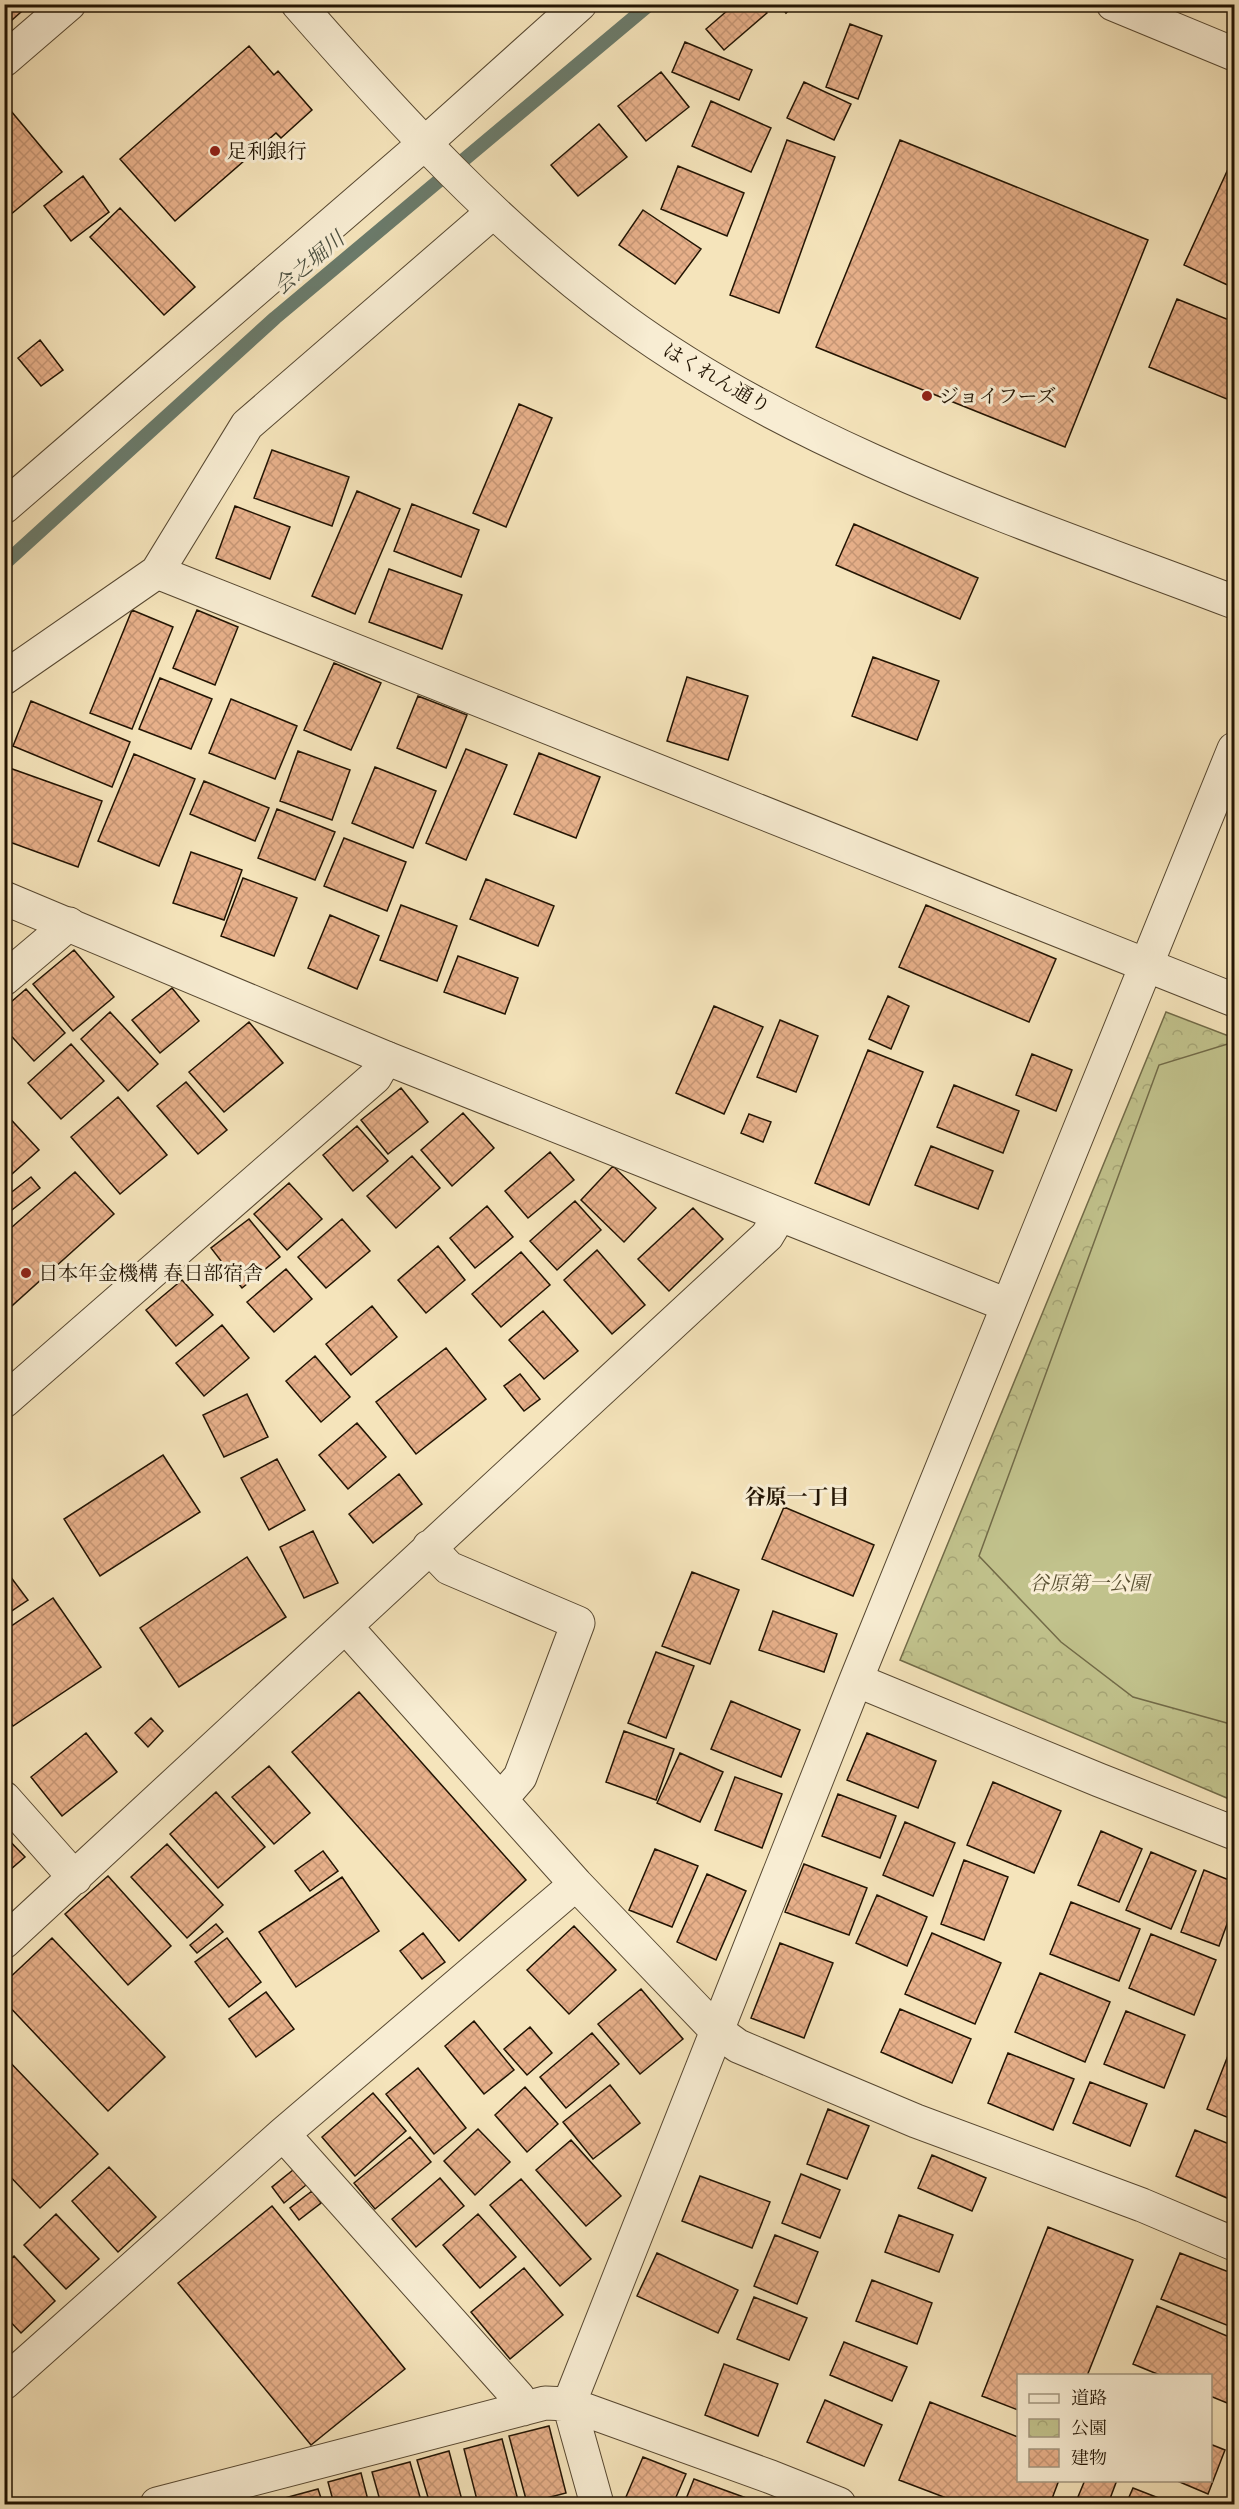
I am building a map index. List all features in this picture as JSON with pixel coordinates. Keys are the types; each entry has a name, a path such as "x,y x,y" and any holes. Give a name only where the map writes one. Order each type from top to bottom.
{"street":[{"path":"4,60 69,4"},
{"name":"はくれん通り","path":"298,4 429,150 485,204 555,267 625,321 707,375 809,430 936,488 1234,602"},
{"path":"4,507 429,150 580,4"},
{"path":"1113,4 1234,54"},
{"path":"4,678 157,572 247,425 485,204"},
{"path":"157,572 1234,1000"},
{"path":"597,2505 569,2404 856,1680 1234,749"},
{"path":"4,898 386,1058 1007,1305"},
{"path":"4,979 69,924"},
{"path":"4,1401 375,1077 386,1058"},
{"path":"4,1942 767,1236 779,1216"},
{"path":"429,1547 449,1568 578,1623 520,1778 501,1799"},
{"path":"346,1627 576,1884 716,2030 738,2046 916,2121 1142,2205 1234,2244"},
{"path":"856,1680 1110,1785 1234,1833"},
{"path":"4,1798 75,1878"},
{"path":"4,2383 283,2134 576,1884"},
{"path":"283,2134 518,2397 523,2409"},
{"path":"157,2505 252,2493 545,2403 569,2404 771,2477 839,2505"}],"green space":[{"name":"谷原第一公園","path":"1166,1012 1234,1038 1234,1801 900,1660"},
{"name":"谷原第一公園","path":"1234,1042 1234,1725 1133,1697 1061,1642 979,1556 1159,1065"}],"building":[{"path":"4,4 30,4 4,27"},
{"path":"735,4 760,4 767,13 724,50 706,29"},
{"path":"779,4 795,4 786,13"},
{"path":"850,24 882,36 858,99 826,87"},
{"path":"685,42 752,70 739,100 672,72"},
{"path":"249,46 274,75 278,71 312,110 281,138 276,133 175,221 120,159"},
{"path":"661,72 689,107 646,141 618,106"},
{"path":"804,82 851,104 834,140 787,118"},
{"path":"711,101 771,128 751,172 692,146"},
{"path":"11,111 62,172 4,220 4,116"},
{"path":"599,124 627,157 578,196 551,165"},
{"path":"787,140 835,157 779,313 730,295"},
{"path":"900,140 1148,240 1065,447 816,347"},
{"path":"1234,156 1234,288 1184,265"},
{"path":"678,166 744,193 727,236 661,209"},
{"path":"83,176 109,212 71,241 44,206"},
{"path":"120,208 195,287 164,315 90,237"},
{"path":"643,210 701,249 675,284 619,245"},
{"path":"1177,299 1234,322 1234,402 1149,367"},
{"path":"40,340 63,370 41,386 18,358"},
{"path":"519,404 552,418 506,527 473,513"},
{"path":"272,450 349,477 332,526 254,498"},
{"path":"357,491 400,509 355,614 312,596"},
{"path":"412,504 479,530 461,577 394,551"},
{"path":"235,506 290,527 270,579 216,558"},
{"path":"854,524 978,578 960,619 836,565"},
{"path":"389,569 462,595 442,649 369,622"},
{"path":"132,610 173,627 132,729 90,713"},
{"path":"197,610 238,627 215,685 173,668"},
{"path":"873,657 939,681 917,740 852,716"},
{"path":"334,663 381,683 351,750 304,730"},
{"path":"687,677 748,696 728,760 667,741"},
{"path":"160,678 212,699 191,749 139,729"},
{"path":"418,696 467,715 446,768 397,748"},
{"path":"231,699 297,726 275,779 209,753"},
{"path":"31,701 130,742 112,787 13,746"},
{"path":"466,749 507,765 466,860 426,843"},
{"path":"298,751 350,770 332,820 280,801"},
{"path":"539,753 600,777 576,838 514,814"},
{"path":"134,754 195,779 159,866 98,841"},
{"path":"4,766 102,801 78,867 4,840"},
{"path":"375,767 436,791 413,848 352,823"},
{"path":"204,781 269,808 255,841 190,814"},
{"path":"277,809 335,832 315,880 258,858"},
{"path":"344,838 406,862 387,911 324,886"},
{"path":"191,852 242,870 224,920 173,903"},
{"path":"243,878 297,898 274,956 221,936"},
{"path":"486,879 554,906 538,946 470,919"},
{"path":"401,905 457,926 437,981 380,960"},
{"path":"926,905 1056,959 1029,1022 899,967"},
{"path":"330,915 379,936 357,989 308,968"},
{"path":"74,950 114,997 73,1031 33,984"},
{"path":"458,956 518,978 505,1014 444,992"},
{"path":"172,988 199,1021 160,1053 132,1020"},
{"path":"26,989 65,1033 34,1061 4,1028 4,1008"},
{"path":"888,996 909,1006 891,1049 869,1039"},
{"path":"714,1006 763,1027 724,1114 676,1093"},
{"path":"110,1012 158,1064 128,1091 81,1039"},
{"path":"780,1020 818,1036 796,1092 757,1077"},
{"path":"249,1022 283,1063 224,1112 189,1072"},
{"path":"71,1044 104,1081 61,1119 28,1083"},
{"path":"868,1050 923,1072 869,1205 815,1183"},
{"path":"1032,1054 1072,1070 1056,1111 1016,1095"},
{"path":"186,1082 227,1130 198,1154 157,1106"},
{"path":"954,1085 1019,1111 1003,1153 937,1127"},
{"path":"401,1088 428,1122 388,1154 361,1120"},
{"path":"118,1097 167,1155 120,1194 71,1137"},
{"path":"4,1112 39,1150 4,1181"},
{"path":"463,1113 494,1148 452,1186 421,1150"},
{"path":"749,1114 771,1122 763,1142 741,1133"},
{"path":"357,1126 388,1161 353,1191 323,1155"},
{"path":"931,1146 993,1171 978,1209 915,1185"},
{"path":"550,1152 574,1180 528,1218 505,1191"},
{"path":"412,1156 440,1188 396,1228 367,1196"},
{"path":"613,1166 656,1208 624,1242 581,1200"},
{"name":"日本年金機構 春日部宿舎","path":"75,1172 114,1214 4,1313 4,1234"},
{"path":"31,1177 40,1188 8,1213 4,1209 4,1198"},
{"path":"289,1183 322,1219 287,1250 254,1214"},
{"path":"575,1201 601,1230 557,1270 530,1241"},
{"path":"487,1206 513,1237 475,1268 450,1238"},
{"path":"693,1208 723,1239 669,1291 638,1259"},
{"path":"249,1219 280,1257 242,1288 211,1248"},
{"path":"342,1219 370,1251 326,1288 298,1257"},
{"path":"438,1246 465,1280 426,1313 398,1280"},
{"path":"597,1250 645,1305 612,1334 564,1280"},
{"path":"521,1252 550,1285 501,1327 472,1294"},
{"path":"286,1269 312,1299 274,1332 247,1302"},
{"path":"182,1280 213,1315 176,1346 146,1310"},
{"path":"372,1306 397,1337 351,1375 326,1344"},
{"path":"543,1311 578,1351 544,1379 509,1340"},
{"path":"222,1325 249,1358 204,1396 176,1363"},
{"path":"446,1348 486,1399 416,1454 376,1402"},
{"path":"315,1356 350,1397 321,1422 286,1381"},
{"path":"520,1374 540,1399 524,1411 504,1386"},
{"path":"247,1394 268,1437 224,1457 203,1415"},
{"path":"357,1423 386,1457 348,1489 319,1455"},
{"path":"163,1455 200,1512 100,1576 64,1519"},
{"path":"277,1459 305,1510 269,1530 241,1478"},
{"path":"399,1474 422,1504 373,1543 349,1514"},
{"path":"784,1507 874,1545 853,1596 762,1559"},
{"path":"313,1531 338,1583 304,1598 280,1547"},
{"path":"247,1557 286,1617 179,1687 140,1628"},
{"path":"4,1568 28,1600 4,1616"},
{"path":"692,1572 739,1590 710,1664 662,1646"},
{"path":"53,1598 101,1667 13,1726 4,1713 4,1631"},
{"path":"773,1611 837,1634 824,1672 759,1650"},
{"path":"656,1652 694,1666 666,1738 628,1723"},
{"path":"359,1692 526,1880 459,1941 292,1752"},
{"path":"731,1701 800,1730 781,1777 711,1749"},
{"path":"151,1718 163,1731 148,1747 135,1733"},
{"path":"624,1731 674,1749 656,1800 606,1782"},
{"path":"86,1733 117,1772 62,1816 31,1777"},
{"path":"867,1733 936,1761 918,1808 847,1780"},
{"path":"680,1753 723,1772 700,1822 657,1803"},
{"path":"269,1766 310,1813 274,1844 232,1797"},
{"path":"735,1777 782,1794 762,1848 715,1830"},
{"path":"993,1782 1061,1811 1034,1873 967,1845"},
{"path":"216,1792 265,1847 218,1888 170,1834"},
{"path":"838,1794 896,1816 880,1858 822,1836"},
{"path":"905,1822 955,1843 933,1896 883,1875"},
{"path":"1101,1831 1142,1849 1119,1902 1078,1885"},
{"path":"4,1835 25,1857 4,1875"},
{"path":"167,1844 223,1905 187,1938 131,1877"},
{"path":"655,1849 698,1866 672,1927 629,1910"},
{"path":"323,1851 338,1871 310,1891 295,1871"},
{"path":"1151,1852 1196,1871 1171,1929 1126,1910"},
{"path":"964,1860 1008,1877 984,1940 941,1924"},
{"path":"804,1864 867,1888 849,1935 785,1912"},
{"path":"1204,1870 1234,1882 1234,1905 1219,1946 1181,1932"},
{"path":"707,1874 746,1891 716,1960 677,1942"},
{"path":"108,1876 171,1946 128,1985 65,1914"},
{"path":"342,1877 379,1931 296,1987 259,1932"},
{"path":"877,1895 927,1917 907,1966 856,1943"},
{"path":"1071,1902 1140,1929 1119,1981 1050,1954"},
{"path":"216,1924 223,1932 197,1953 190,1945"},
{"path":"574,1926 616,1970 569,2014 527,1970"},
{"path":"423,1933 445,1962 422,1979 400,1951"},
{"path":"932,1933 1001,1963 975,2024 905,1994"},
{"path":"1151,1934 1216,1960 1194,2015 1129,1988"},
{"path":"52,1938 165,2057 108,2111 4,2001 4,1983"},
{"path":"227,1938 261,1982 229,2007 195,1962"},
{"path":"780,1943 833,1963 804,2038 751,2018"},
{"path":"1040,1973 1110,2002 1085,2062 1015,2032"},
{"path":"641,1989 683,2039 640,2074 598,2024"},
{"path":"266,1992 294,2029 256,2057 229,2019"},
{"path":"900,2009 971,2039 952,2083 881,2052"},
{"path":"1126,2011 1185,2035 1164,2088 1104,2064"},
{"path":"474,2021 514,2070 484,2094 445,2046"},
{"path":"530,2027 552,2053 527,2075 504,2049"},
{"path":"592,2033 619,2064 566,2108 540,2077"},
{"path":"1008,2053 1074,2079 1053,2130 988,2103"},
{"path":"1229,2053 1234,2055 1234,2120 1207,2109"},
{"path":"4,2056 98,2154 40,2208 4,2170"},
{"path":"418,2068 466,2128 434,2154 386,2094"},
{"path":"1090,2082 1147,2104 1130,2146 1073,2123"},
{"path":"610,2085 640,2123 593,2159 563,2122"},
{"path":"525,2087 558,2124 527,2152 495,2115"},
{"path":"373,2093 406,2131 355,2176 322,2137"},
{"path":"828,2109 869,2126 847,2179 807,2164"},
{"path":"478,2129 510,2162 475,2195 444,2161"},
{"path":"1195,2130 1234,2146 1234,2201 1176,2176"},
{"path":"410,2137 431,2162 375,2209 354,2183"},
{"path":"571,2140 621,2196 586,2226 536,2170"},
{"path":"932,2155 986,2178 972,2211 918,2188"},
{"path":"109,2167 156,2217 118,2252 72,2201"},
{"path":"293,2170 306,2185 284,2203 272,2187"},
{"path":"801,2174 840,2190 820,2238 782,2223"},
{"path":"700,2176 770,2202 752,2248 682,2221"},
{"path":"440,2178 464,2206 416,2247 392,2219"},
{"path":"521,2179 591,2259 560,2286 490,2205"},
{"path":"312,2191 321,2203 299,2220 290,2208"},
{"path":"272,2206 405,2369 311,2445 178,2283"},
{"path":"56,2214 99,2259 66,2289 24,2245"},
{"path":"478,2214 516,2257 480,2288 443,2245"},
{"path":"899,2215 953,2235 939,2272 885,2252"},
{"path":"1048,2227 1133,2260 1088,2374 1017,2374 1017,2410 982,2396"},
{"path":"775,2235 818,2252 797,2304 754,2286"},
{"path":"657,2253 738,2290 718,2333 637,2296"},
{"path":"1180,2253 1234,2274 1234,2328 1161,2299"},
{"path":"14,2256 55,2301 21,2333 4,2315 4,2265"},
{"path":"524,2268 563,2315 510,2359 471,2312"},
{"path":"872,2280 932,2303 917,2344 856,2321"},
{"path":"754,2297 807,2318 789,2360 737,2339"},
{"path":"1157,2306 1234,2339 1232,2405 1212,2397 1212,2374 1157,2374 1133,2364"},
{"path":"844,2342 907,2367 892,2401 830,2375"},
{"path":"724,2364 778,2384 758,2436 705,2415"},
{"path":"825,2400 882,2425 864,2466 807,2442"},
{"path":"930,2402 1017,2437 1017,2482 1058,2482 1050,2504 962,2504 899,2480"},
{"path":"549,2426 566,2493 527,2503 509,2436"},
{"path":"502,2439 519,2504 478,2504 464,2449"},
{"path":"1212,2445 1225,2450 1208,2494 1180,2482 1212,2482"},
{"path":"449,2451 463,2504 430,2504 417,2460"},
{"path":"643,2457 686,2474 673,2504 623,2504"},
{"path":"410,2462 422,2504 381,2504 372,2472"},
{"path":"361,2473 369,2504 334,2504 328,2482"},
{"path":"694,2479 749,2499 747,2504 684,2504"},
{"path":"1084,2482 1116,2482 1108,2504 1075,2504"},
{"path":"1133,2488 1174,2504 1126,2504"},
{"path":"318,2489 323,2504 283,2504 281,2499"}],"waterway":[{"name":"会之堀川","path":"4,564 275,318 650,4"}],"place":[{"name":"足利銀行","path":"215,151"},
{"name":"ジョイフーズ","path":"927,396"},
{"name":"日本年金機構 春日部宿舎","path":"26,1273"}],"district":[{"name":"谷原一丁目","path":"797,1497"}]}
